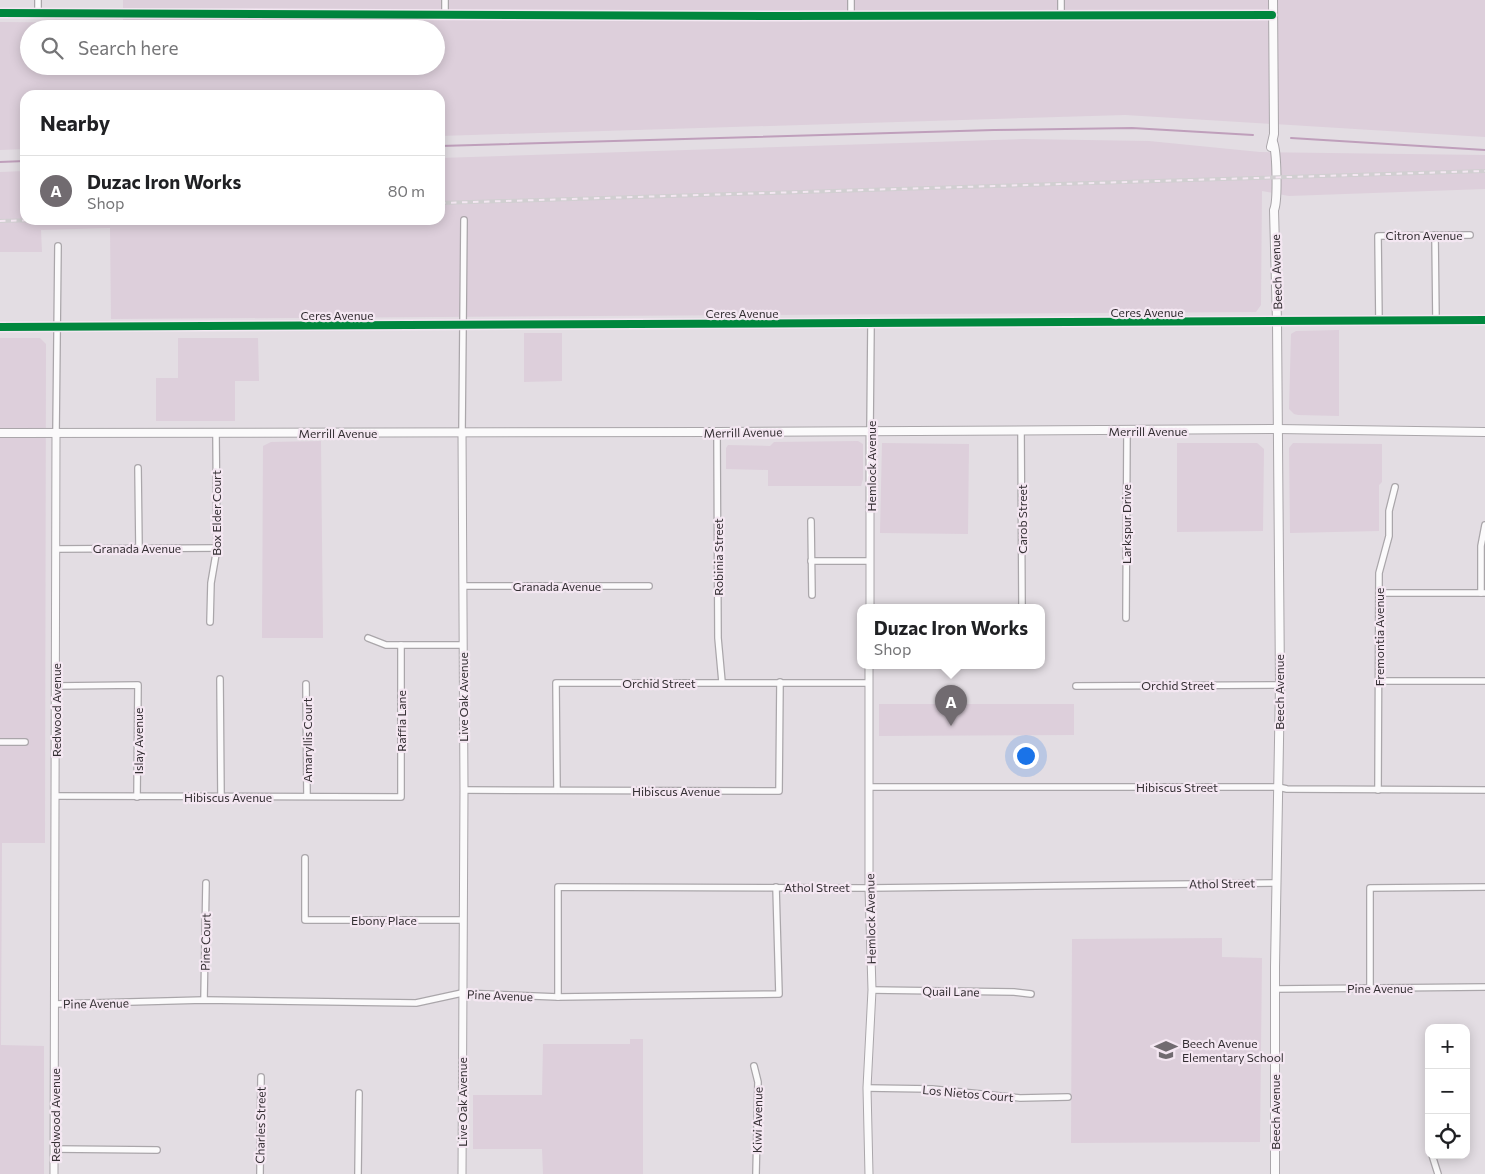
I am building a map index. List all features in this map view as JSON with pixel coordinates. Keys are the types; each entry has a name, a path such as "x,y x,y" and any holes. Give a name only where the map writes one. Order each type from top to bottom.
{"main road":[{"name":"Beech Avenue","path":"1273,0 1280,685 1275,989 1275,1174"},
{"name":"Merrill Avenue","path":"0,433 870,432 1277,429 1485,432"}],"street":[{"path":"38,0 38,13"},
{"path":"444,14 445,0"},
{"path":"852,0 852,16"},
{"path":"1061,0 1061,15"},
{"path":"0,13 852,16 1272,15"},
{"name":"Live Oak Avenue","path":"462,1174 464,586 462,432 464,220"},
{"path":"1435,235 1436,320"},
{"name":"Citron Avenue","path":"1379,322 1378,236 1470,235"},
{"name":"Redwood Avenue","path":"54,1174 58,246"},
{"name":"Ceres Avenue","path":"0,327 1379,322 1485,320"},
{"name":"Hemlock Avenue","path":"870,604 871,324"},
{"name":"Carob Street","path":"1021,431 1022,604"},
{"name":"Larkspur Drive","path":"1126,431 1126,618"},
{"name":"Robinia Street","path":"717,432 718,638 722,682"},
{"name":"Box Elder Court","path":"210,622 212,583 217,548 216,434"},
{"path":"138,468 139,548"},
{"name":"Fremontia Avenue","path":"1378,790 1379,573 1388,542 1389,511 1395,487"},
{"path":"811,521 812,595"},
{"path":"1379,593 1483,593 1481,546 1485,525"},
{"name":"Granada Avenue","path":"56,549 217,548"},
{"path":"811,561 870,561"},
{"name":"Granada Avenue","path":"464,586 649,586"},
{"path":"368,638 386,645 463,645"},
{"name":"Raffia Lane","path":"401,645 401,797"},
{"name":"Hemlock Avenue","path":"869,1174 867,1088 872,990 869,888 870,669"},
{"path":"220,679 221,797"},
{"path":"1378,681 1485,681"},
{"name":"Hibiscus Avenue","path":"464,790 779,791 780,682"},
{"name":"Orchid Street","path":"557,790 556,683 869,683"},
{"name":"Amaryllis Court","path":"306,684 307,796"},
{"name":"Orchid Street","path":"1076,686 1280,685"},
{"name":"Islay Avenue","path":"56,686 138,686 138,797"},
{"path":"0,742 25,742"},
{"name":"Hibiscus Street","path":"869,787 1278,787 1287,789 1485,790"},
{"name":"Hibiscus Avenue","path":"55,796 401,797"},
{"name":"Ebony Place","path":"305,858 306,920 463,920"},
{"name":"Athol Street","path":"558,997 558,887 869,888 1277,882"},
{"name":"Pine Court","path":"204,1000 206,883"},
{"name":"Pine Avenue","path":"55,1004 204,1000 416,1003 462,993 558,997 779,994 776,887"},
{"path":"1370,988 1370,888 1485,887"},
{"name":"Pine Avenue","path":"1275,989 1485,987"},
{"name":"Quail Lane","path":"872,990 1014,992 1030,994"},
{"name":"Kiwi Avenue","path":"754,1066 758,1082 756,1174"},
{"name":"Charles Street","path":"260,1174 261,1077"},
{"name":"Los Nietos Court","path":"867,1088 932,1090 1020,1098 1068,1097"},
{"path":"358,1093 358,1174"},
{"path":"54,1149 157,1150"},
{"path":"1433,1159 1438,1174"}],"shaded area":[{"path":"123,0 1485,0 1485,137 1125,115 445,136 445,90 20,90 20,149 0,150 0,22 20,22 20,75 445,75 445,20 123,20"},
{"path":"1023,139 1149,141 1260,152 1485,155 1485,189 1289,196 1262,191 1261,305 1256,312 111,319 110,228 41,230 42,252 0,252 0,172 20,171 20,225 445,225 445,158"},
{"path":"1339,330 1339,416 1294,414 1289,409 1291,334 1296,331"},
{"path":"524,333 562,333 562,381 524,382"},
{"path":"0,338 40,338 46,344 45,843 2,843 1,1045 44,1046 44,1174 0,1174"},
{"path":"178,338 258,338 259,381 235,381 235,421 156,421 156,378 178,378"},
{"path":"321,441 323,638 262,638 263,446 271,442"},
{"path":"858,441 863,444 863,479 861,486 768,486 768,470 726,469 726,448 728,445 770,446 774,442"},
{"path":"882,443 969,444 968,534 880,533"},
{"path":"1177,443 1257,443 1264,449 1263,531 1177,532"},
{"path":"1293,443 1382,444 1382,482 1379,485 1379,531 1290,533 1289,448"},
{"path":"879,704 1074,704 1074,735 879,736"},
{"name":"Beech Avenue Elementary School","path":"1222,938 1222,957 1262,958 1260,1142 1071,1143 1072,939"},
{"path":"630,1039 643,1039 643,1174 543,1174 542,1149 473,1149 473,1095 542,1095 543,1044 630,1044"}],"waterway":[{"path":"445,146 994,130 1132,128 1253,135"},
{"path":"1291,138 1485,150"},
{"path":"0,162 20,161"}],"railway":[{"path":"445,203 1485,171"},
{"path":"0,221 20,220"}],"cycle path":[{"path":"0,13 786,16 1272,15"},
{"path":"0,327 1485,320"}],"place":[{"name":"Duzac Iron Works","path":"951,726"},
{"name":"Beech Avenue Elementary School","path":"1166,1050"}]}
